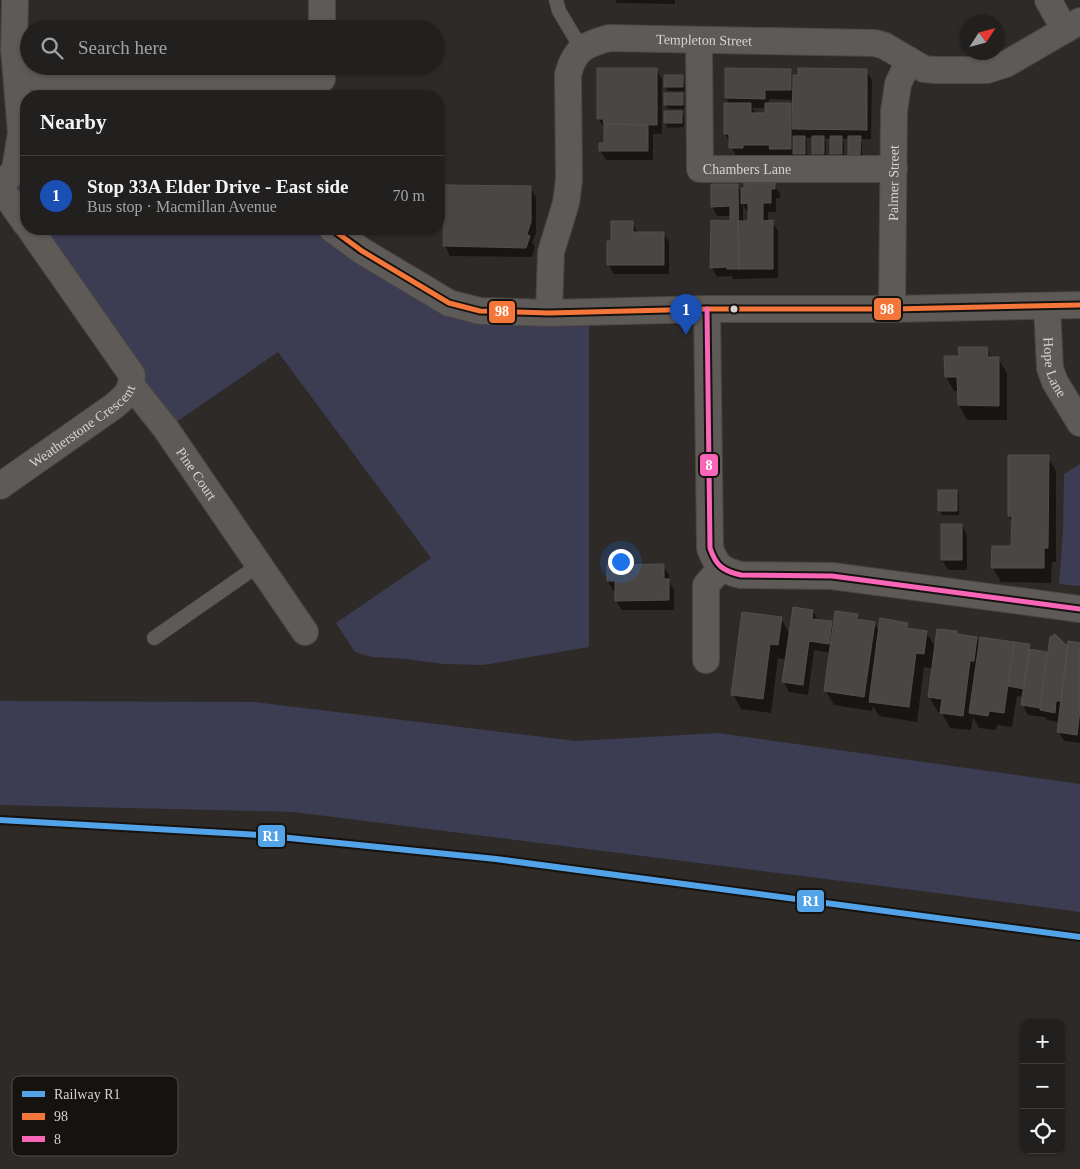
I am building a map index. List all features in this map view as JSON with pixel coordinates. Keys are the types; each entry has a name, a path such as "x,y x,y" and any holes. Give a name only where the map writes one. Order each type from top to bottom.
{"street":[{"path":"15,0 20,41"},
{"path":"322,0 322,20"},
{"path":"1048,0 1073,25"},
{"name":"Templeton Street","path":"581,48 609,38 875,43 885,46 924,69 987,70 1006,64 1073,25"},
{"name":"Chambers Lane","path":"699,40 700,168 894,169"},
{"path":"549,313 550,252 566,203 569,180 568,74 572,59 581,48"},
{"path":"20,56 17,77 20,119"},
{"name":"Palmer Street","path":"892,309 894,111 898,84 909,60"},
{"path":"17,77 322,81"},
{"path":"20,139 15,170 0,187 20,215"},
{"name":"Weatherstone Crescent","path":"0,486 114,406 127,395 132,386 132,375 34,235"},
{"path":"340,235 362,251 449,303 480,311 549,313 707,309 892,309 1080,305"},
{"name":"Hope Lane","path":"1047,306 1050,368 1055,382 1080,423"},
{"path":"707,309 710,548 714,560 721,568 741,575 832,576 1080,609"},
{"name":"Pine Court","path":"132,386 166,429 305,632"},
{"path":"706,660 706,585 721,568"}],"lane":[{"path":"556,0 559,11 581,48"},
{"path":"154,638 259,565"}],"shaded area":[{"path":"17,77 86,77 86,90 20,90 20,215 0,187"},
{"path":"239,79 322,79 321,90 240,90"},
{"path":"34,235 341,235 449,303 589,311 589,647 483,665 444,664 372,657 355,652 336,623 431,558 278,352 166,429"},
{"path":"1080,464 1080,586 1059,584 1063,531 1064,474"},
{"path":"0,701 254,702 576,741 718,733 1080,784 1080,912 294,812 0,805"}],"building":[{"path":"597,68 657,68 657,125 604,124 603,119 597,119"},
{"path":"725,68 791,69 791,90 765,90 765,99 725,98"},
{"path":"798,68 867,69 867,130 792,129 793,75 798,75"},
{"path":"664,75 683,75 683,87 664,87"},
{"path":"664,93 683,93 683,105 664,105"},
{"path":"724,103 751,103 751,113 765,113 765,103 791,103 791,149 769,149 770,145 743,145 743,148 729,148 729,134 724,134"},
{"path":"664,111 682,111 682,123 664,123"},
{"path":"604,124 648,125 648,151 599,151 599,143 604,143"},
{"path":"793,136 805,136 805,154 793,154"},
{"path":"812,136 824,136 824,154 812,154"},
{"path":"830,136 842,136 842,154 830,154"},
{"path":"848,136 861,136 860,155 848,155"},
{"path":"744,183 775,183 775,189 771,189 771,203 763,203 763,221 773,220 773,269 739,269 738,221 748,221 748,203 741,204 741,188 744,188"},
{"path":"711,184 738,184 739,269 727,269 727,267 710,268 711,220 730,221 730,206 711,207"},
{"path":"445,185 531,186 531,222 527,234 530,236 526,248 443,246 443,235 445,235"},
{"path":"611,221 633,221 633,232 664,232 664,265 607,265 607,241 611,241"},
{"path":"958,347 987,347 988,357 999,357 999,406 958,405 957,377 945,377 944,356 959,356"},
{"path":"1008,455 1049,455 1048,548 1044,548 1044,568 991,568 992,546 1011,546 1012,516 1008,516"},
{"path":"938,490 957,490 957,511 938,511"},
{"path":"941,524 962,524 962,560 941,560"},
{"path":"664,564 664,579 669,579 669,600 615,601 615,581 607,581 607,565"},
{"path":"793,607 813,610 812,619 832,621 829,644 809,641 803,685 782,682"},
{"path":"835,611 858,614 857,619 875,622 864,697 824,691"},
{"path":"742,612 782,617 778,645 770,644 763,699 731,695"},
{"path":"880,618 908,623 907,628 927,631 924,654 916,653 909,707 869,702"},
{"path":"937,629 957,631 957,634 977,637 974,661 970,661 963,716 940,713 942,699 928,697"},
{"path":"1055,634 1068,647 1061,701 1056,701 1055,713 1040,710 1050,637"},
{"path":"980,637 1014,642 1004,713 989,711 988,716 969,713"},
{"path":"1068,641 1080,643 1080,710 1077,735 1057,732"},
{"path":"1014,642 1030,644 1024,689 1008,686"},
{"path":"1029,649 1047,652 1040,708 1021,705"}],"rail line":[{"name":"R1","path":"0,820 260,835 496,859 1080,937"}],"transit line":[{"name":"98","path":"340,235 362,251 449,303 480,311 549,313 707,309 892,309 1080,305"},
{"name":"8","path":"707,309 710,548 721,567 729,572 741,575 832,576 1080,609"}],"place":[{"name":"Stop 33A Elder Drive - East side","path":"686,335"}]}
